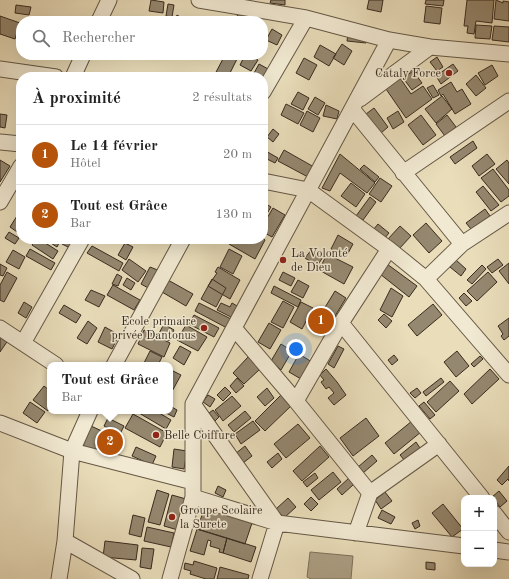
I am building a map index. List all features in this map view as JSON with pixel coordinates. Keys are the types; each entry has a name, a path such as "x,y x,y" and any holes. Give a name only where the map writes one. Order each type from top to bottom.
{"street":[{"path":"101,16 109,0"},
{"path":"199,0 250,4 389,40 430,47 509,54"},
{"path":"268,83 306,18"},
{"path":"170,579 193,497 193,404 355,106 389,40"},
{"path":"355,106 430,47"},
{"path":"74,72 80,60"},
{"path":"0,69 21,72"},
{"path":"403,173 509,101"},
{"path":"355,106 403,173 462,244"},
{"path":"0,142 16,144"},
{"path":"0,202 16,175"},
{"path":"268,182 308,190 389,249 426,279 509,375"},
{"path":"426,279 462,244 508,215"},
{"path":"23,343 79,244"},
{"path":"116,362 180,244"},
{"path":"296,401 341,323 389,249"},
{"path":"341,323 480,495"},
{"path":"0,328 52,362"},
{"path":"234,328 296,401 370,493"},
{"path":"193,404 277,523"},
{"path":"59,579 65,541 72,451 89,414"},
{"path":"0,423 72,451 193,482"},
{"path":"356,533 370,493 439,444"},
{"path":"193,497 277,523 461,546"},
{"path":"497,517 509,532"},
{"path":"260,579 277,523"},
{"path":"65,541 132,579"},
{"path":"497,550 509,552"}],"shaded area":[{"path":"310,552 353,556 351,579 311,579 307,577"}],"building":[{"path":"151,0 164,2 163,13 149,11"},
{"path":"271,0 285,0 285,5 270,3"},
{"path":"369,0 383,0 381,12 367,9"},
{"path":"426,0 444,0 443,6 425,4"},
{"path":"467,0 494,0 492,23 476,21 474,34 467,33 468,26 464,26"},
{"path":"496,0 503,3 503,1 509,2 509,21 494,19"},
{"path":"168,4 174,5 172,16 166,16"},
{"path":"16,5 31,7 29,15 15,13"},
{"path":"426,6 442,8 440,24 424,22"},
{"path":"240,11 248,16 237,16"},
{"path":"0,16 16,22 15,39 0,34"},
{"path":"476,25 492,26 490,39 475,38"},
{"path":"494,26 509,27 509,42 492,40"},
{"path":"272,29 282,35 277,45 268,41 268,36"},
{"path":"348,34 367,36 366,43 347,41"},
{"path":"342,44 352,51 344,65 333,58"},
{"path":"320,45 336,54 329,66 314,57"},
{"path":"437,57 443,67 437,71 430,62"},
{"path":"304,58 317,65 309,80 296,73"},
{"path":"222,60 236,60 230,72 216,72"},
{"path":"242,60 258,60 251,71 240,65"},
{"path":"259,64 270,70 268,73 255,72"},
{"path":"453,64 458,71 441,84 436,76"},
{"path":"492,65 498,76 485,85 478,73"},
{"path":"413,71 422,83 412,90 403,78"},
{"path":"476,75 486,88 476,96 466,84"},
{"path":"400,78 411,94 423,86 432,99 406,118 386,89"},
{"path":"451,82 457,92 462,89 471,104 455,114 443,94 441,96 438,90"},
{"path":"433,85 439,95 433,98 427,88"},
{"path":"298,92 309,98 303,110 291,104"},
{"path":"442,96 452,109 436,123 425,109"},
{"path":"315,97 325,103 318,115 308,109"},
{"path":"286,104 304,113 298,124 281,115"},
{"path":"326,105 339,111 337,119 323,116"},
{"path":"374,108 388,127 381,133 366,114"},
{"path":"307,111 320,118 313,132 300,125"},
{"path":"398,111 404,122 393,129 387,118"},
{"path":"0,114 7,115 5,128 0,127"},
{"path":"421,115 436,135 423,145 408,125"},
{"path":"447,115 456,127 445,136 436,124"},
{"path":"273,129 279,134 273,142 268,138"},
{"path":"473,141 477,148 455,164 450,157"},
{"path":"284,150 314,167 308,177 278,161"},
{"path":"268,152 278,158 275,163 268,160"},
{"path":"340,154 375,183 367,193 340,173 330,191 322,188"},
{"path":"487,154 495,164 479,176 472,166"},
{"path":"0,160 10,166 0,182"},
{"path":"507,160 509,163 509,184 496,169"},
{"path":"364,165 379,177 375,182 360,169"},
{"path":"493,169 509,190 509,196 501,202 481,178"},
{"path":"380,178 392,186 381,202 369,194"},
{"path":"351,183 365,194 356,207 341,196"},
{"path":"483,186 499,205 491,211 476,192"},
{"path":"370,197 376,202 363,220 356,216"},
{"path":"268,205 271,207 268,212"},
{"path":"273,208 285,215 272,237 268,235 268,216"},
{"path":"485,209 490,216 471,229 466,223"},
{"path":"16,218 16,231 10,227"},
{"path":"426,223 442,241 429,253 413,235"},
{"path":"378,224 389,233 384,239 373,230"},
{"path":"400,226 411,236 399,249 388,239"},
{"path":"9,232 16,236 16,242 15,244 5,238"},
{"path":"338,235 353,244 346,257 331,249"},
{"path":"47,244 58,251 53,259 32,245"},
{"path":"62,244 74,244 72,249"},
{"path":"124,244 133,247 126,260 118,255"},
{"path":"229,244 263,244 255,259"},
{"path":"92,246 123,263 119,271 87,253"},
{"path":"30,249 55,263 51,270 26,256"},
{"path":"229,249 242,256 233,274 220,267"},
{"path":"312,249 323,257 317,266 305,258"},
{"path":"13,250 25,257 19,269 6,262"},
{"path":"327,254 353,267 344,284 319,270"},
{"path":"129,259 146,271 138,282 122,270"},
{"path":"498,259 503,265 492,273 487,267"},
{"path":"456,260 466,269 461,276 450,267"},
{"path":"509,263 509,284 499,271"},
{"path":"0,264 7,268 3,276 0,275"},
{"path":"387,264 417,286 409,297 380,274"},
{"path":"482,265 486,269 472,284 467,280"},
{"path":"150,267 160,271 150,289 141,284"},
{"path":"218,267 240,280 230,299 208,286 217,273 215,272"},
{"path":"7,272 17,278 4,302 0,300 0,285"},
{"path":"283,272 295,278 291,286 279,280"},
{"path":"488,272 497,282 477,301 467,291"},
{"path":"117,274 122,277 118,286 112,284"},
{"path":"127,278 135,283 131,290 123,285"},
{"path":"212,279 226,288 216,307 201,299"},
{"path":"168,280 193,294 186,306 162,292"},
{"path":"298,280 309,286 303,298 291,292"},
{"path":"113,285 140,300 134,310 107,295"},
{"path":"274,286 301,300 298,307 271,293"},
{"path":"391,288 403,296 392,317 380,310"},
{"path":"91,290 105,296 99,307 85,300"},
{"path":"335,291 346,298 335,316 324,309"},
{"path":"464,293 472,301 466,306 459,298"},
{"path":"283,301 294,307 283,328 271,322"},
{"path":"24,302 32,307 26,318 18,313"},
{"path":"301,302 313,308 302,329 290,322"},
{"path":"199,303 231,319 227,328 195,311"},
{"path":"221,303 230,307 232,303 239,307 233,318 217,310"},
{"path":"433,304 442,315 417,336 408,325"},
{"path":"64,305 81,315 76,323 59,313"},
{"path":"315,310 335,320 332,327 327,325 324,332 308,324"},
{"path":"384,314 392,321 386,328 378,320"},
{"path":"194,315 219,328 214,337 189,324"},
{"path":"509,318 509,336 504,340 501,336 503,334 498,326"},
{"path":"88,321 97,328 87,344 77,338"},
{"path":"269,323 281,330 270,349 258,342"},
{"path":"0,324 13,333 0,352"},
{"path":"164,324 174,330 169,341 158,335"},
{"path":"186,325 207,337 198,351 177,340"},
{"path":"105,327 119,335 112,349 98,342"},
{"path":"144,330 170,343 164,357 138,344"},
{"path":"281,344 292,351 281,370 271,361"},
{"path":"180,346 191,352 184,365 173,358"},
{"path":"338,346 344,349 334,368 328,364"},
{"path":"150,351 162,357 160,362 144,362"},
{"path":"457,351 469,366 456,377 444,362"},
{"path":"299,354 312,362 301,379 289,372"},
{"path":"394,355 398,360 392,365 388,360"},
{"path":"480,356 483,359 474,367 471,364"},
{"path":"248,357 260,369 244,384 233,373"},
{"path":"326,369 346,395 334,405 328,398 334,393 329,387 326,389 321,382 324,380 320,375"},
{"path":"490,369 499,379 472,404 464,394"},
{"path":"173,371 181,375 173,390"},
{"path":"237,378 244,386 236,393 230,386"},
{"path":"441,378 444,382 426,396 423,392"},
{"path":"450,381 459,391 436,412 427,402"},
{"path":"44,386 47,388 47,410 33,400"},
{"path":"225,387 231,393 223,401 217,395"},
{"path":"267,388 274,398 265,406 257,397"},
{"path":"417,388 421,393 415,398 410,393"},
{"path":"208,395 215,399 210,407 203,402"},
{"path":"281,395 292,405 265,431 255,421"},
{"path":"232,396 241,406 223,421 215,410"},
{"path":"30,402 45,412 37,423 23,413"},
{"path":"424,402 435,415 430,419 419,406"},
{"path":"173,408 177,410 174,417 168,414 173,414"},
{"path":"213,410 219,417 215,421 209,413"},
{"path":"245,411 251,418 234,432 228,425"},
{"path":"133,414 167,433 160,447 125,428"},
{"path":"141,414 161,414 171,420 166,429"},
{"path":"108,418 124,426 120,434 104,426"},
{"path":"366,418 379,436 353,456 340,438"},
{"path":"253,421 260,430 241,444 235,434"},
{"path":"412,421 421,432 394,454 385,443"},
{"path":"298,424 310,438 286,458 274,444"},
{"path":"91,426 106,433 103,439 99,437 95,445 98,446 95,451 84,447 83,441"},
{"path":"106,434 121,441 114,457 99,450"},
{"path":"416,442 420,448 405,461 400,455"},
{"path":"245,446 252,456 243,463 235,454"},
{"path":"320,446 329,457 302,481 293,471"},
{"path":"136,447 156,456 152,465 132,456"},
{"path":"174,449 187,451 184,469 172,467"},
{"path":"278,453 282,459 272,468 267,462"},
{"path":"372,455 377,461 363,473 358,467"},
{"path":"509,466 509,481 508,479 502,485 497,480"},
{"path":"333,472 341,482 319,500 311,490"},
{"path":"315,473 318,478 307,487 303,482"},
{"path":"349,478 354,484 342,495 337,489"},
{"path":"218,486 226,490 223,497 215,493"},
{"path":"157,490 169,494 160,525 148,522"},
{"path":"499,491 507,501 500,507 497,503 497,495 494,495"},
{"path":"385,492 392,501 381,509 375,500"},
{"path":"172,495 186,499 178,530 164,526"},
{"path":"311,497 318,504 311,511 304,504"},
{"path":"288,498 296,507 284,518 276,509"},
{"path":"206,504 253,520 245,544 197,529"},
{"path":"443,504 461,526 461,530 452,537 432,513"},
{"path":"382,510 395,517 391,524 378,518"},
{"path":"133,515 145,518 141,537 129,534"},
{"path":"418,520 420,526 415,529 412,523"},
{"path":"147,527 174,533 171,547 144,541"},
{"path":"197,529 227,538 223,553 219,552 220,549 210,546 211,541 208,540 204,555 190,551"},
{"path":"227,538 256,547 251,562 223,553"},
{"path":"105,541 138,545 136,560 103,557"},
{"path":"142,548 154,549 151,569 140,567"},
{"path":"194,561 217,568 214,579 206,579 190,574 191,571 184,569 185,563 193,565"},
{"path":"426,562 435,563 435,570 426,569"},
{"path":"220,567 249,575 248,579 217,579"}],"place":[{"name":"Cataly Force","path":"449,73"},
{"name":"La Volonté de Dieu","path":"283,260"},
{"name":"Le 14 février","path":"321,321"},
{"name":"Ecole primaire privée Dantonus","path":"204,328"},
{"name":"Belle Coiffure","path":"156,435"},
{"name":"Tout est Grâce","path":"110,442"},
{"name":"Groupe Scolaire la Surete","path":"172,517"}]}
